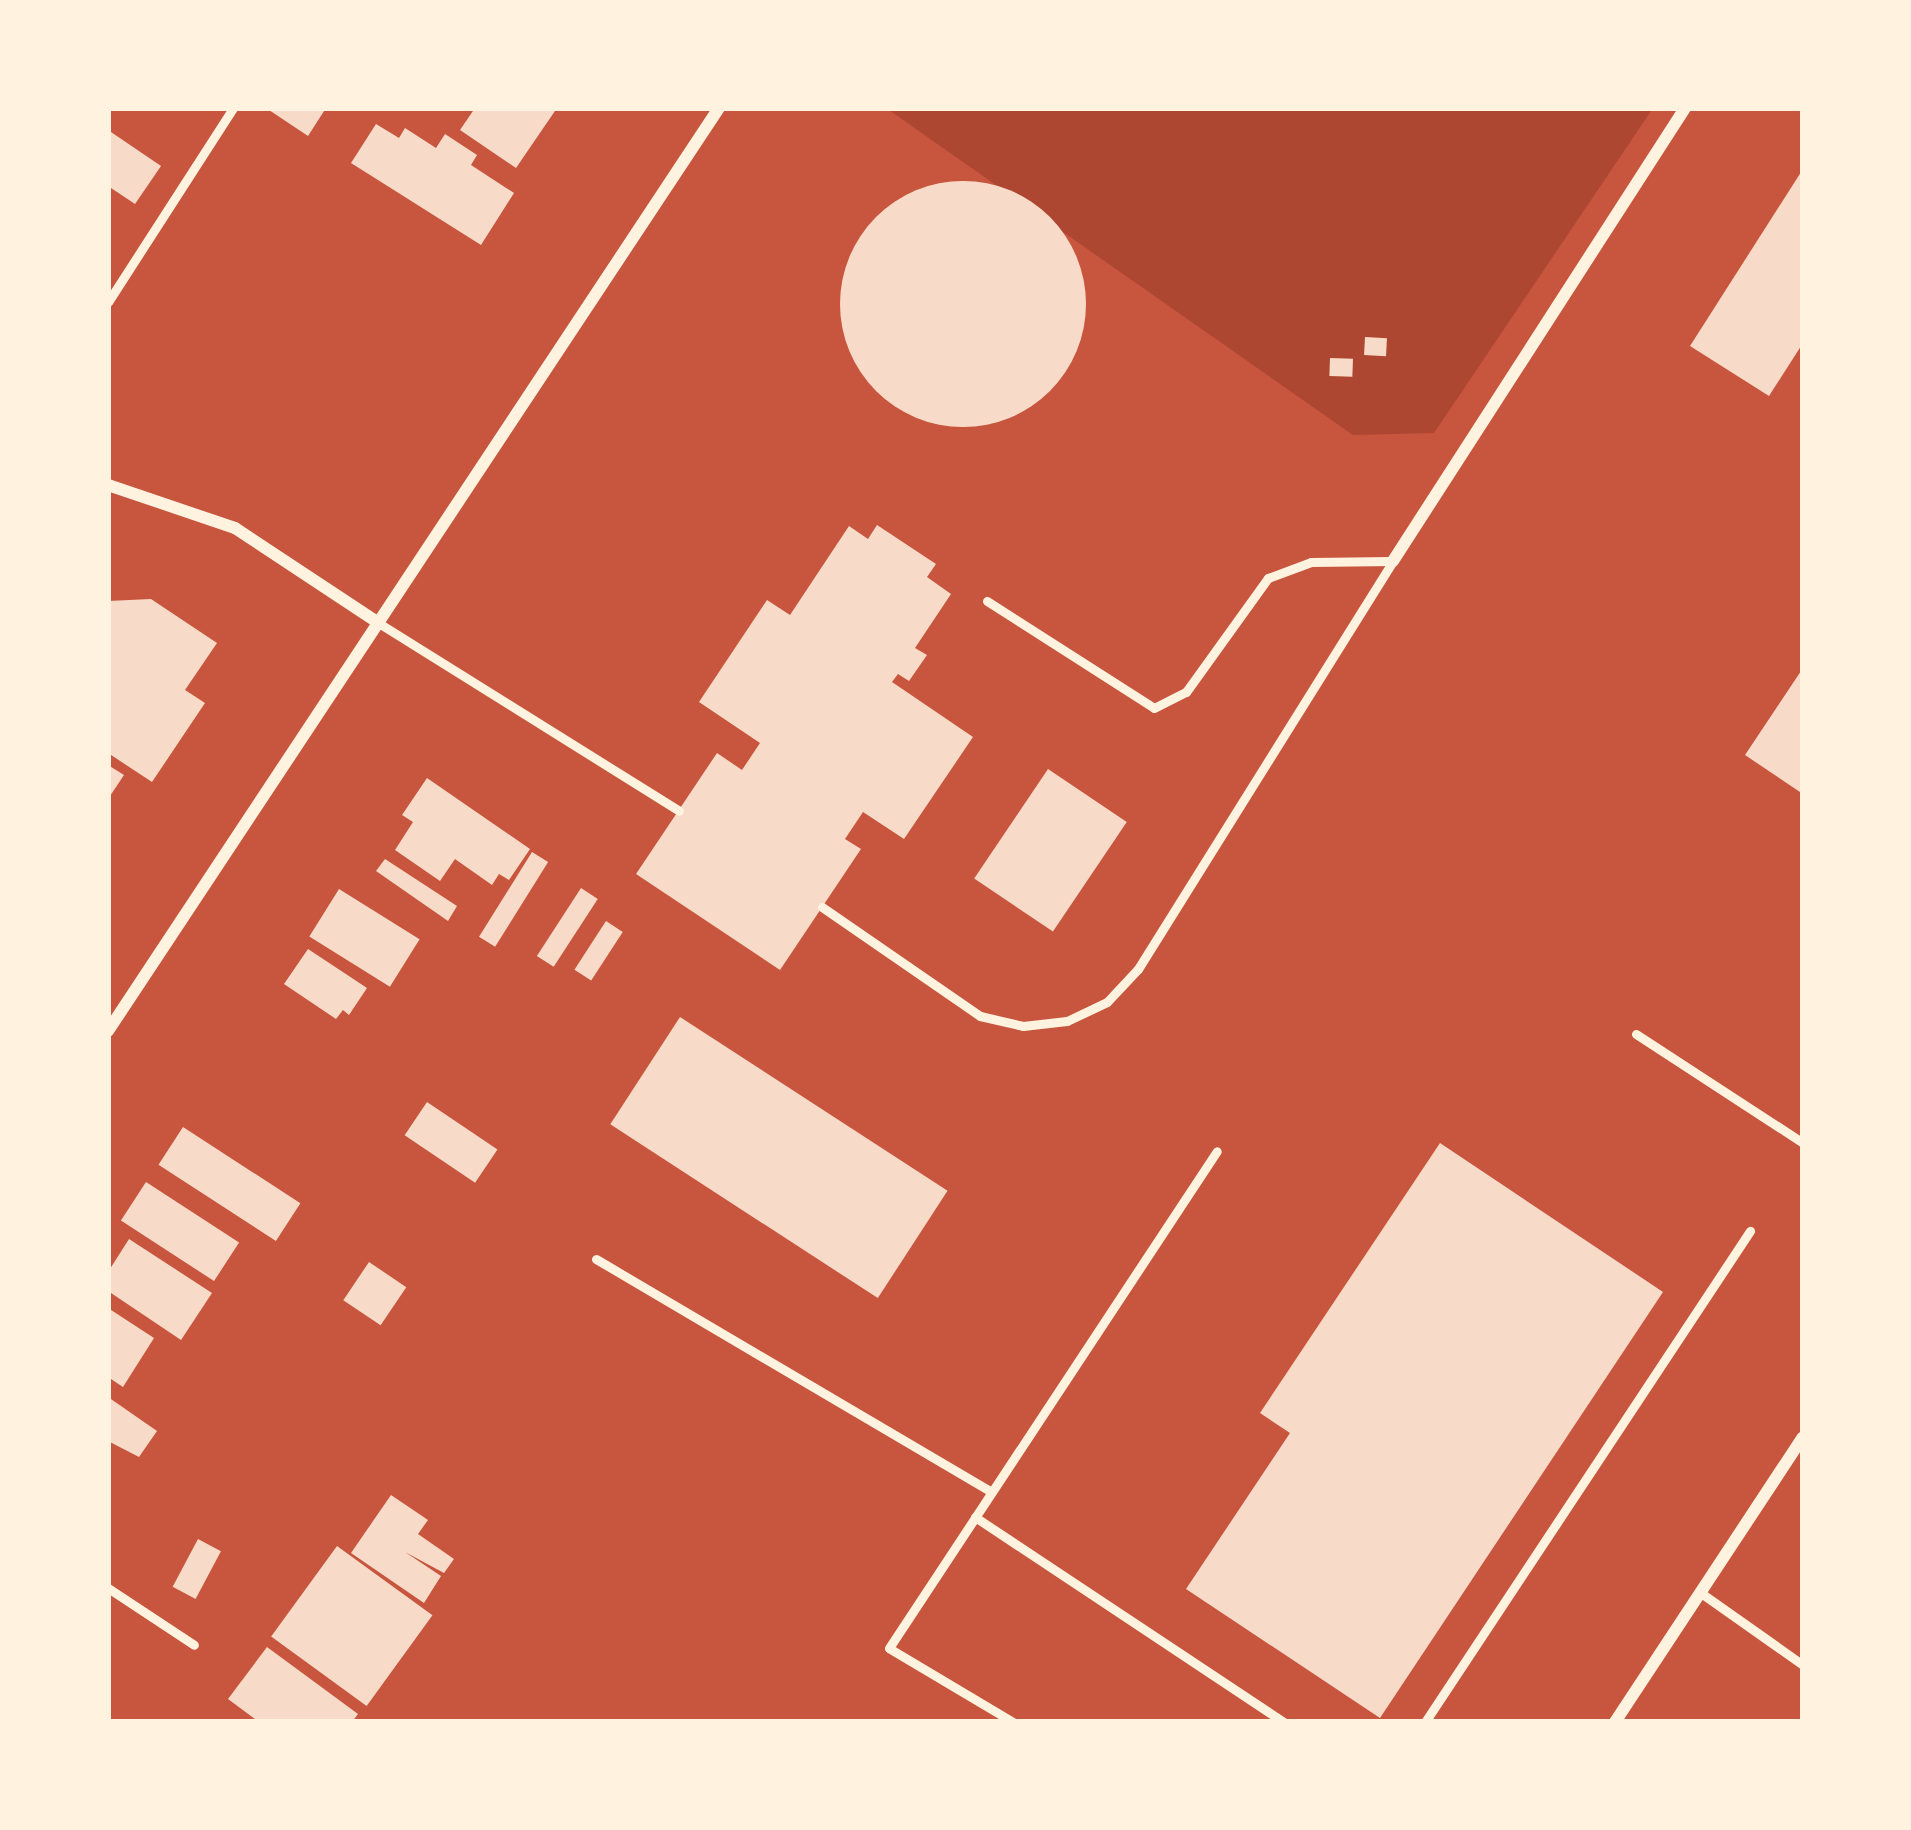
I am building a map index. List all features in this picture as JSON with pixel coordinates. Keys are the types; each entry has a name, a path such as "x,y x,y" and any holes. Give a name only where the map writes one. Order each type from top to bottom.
{"street":[{"path":"108,1031 719,108"},
{"path":"1394,561 1684,108"},
{"path":"108,485 235,528 377,622"},
{"path":"1615,1722 1803,1437"}],"lane":[{"path":"108,302 233,108"},
{"path":"987,602 1154,708 1186,692 1268,578 1311,562 1394,561"},
{"path":"822,907 980,1016 1023,1027 1067,1021 1107,1001 1150,950 1394,561"},
{"path":"377,622 679,811"},
{"path":"1636,1034 1803,1143"},
{"path":"1013,1722 889,1648 1216,1151"},
{"path":"1425,1722 1750,1231"},
{"path":"596,1259 992,1492"},
{"path":"975,1517 1284,1722"},
{"path":"108,1588 194,1645"},
{"path":"1701,1593 1803,1665"}],"shaded area":[{"path":"886,108 1653,108 1434,433 1353,435"}],"building":[{"path":"266,108 326,108 308,136"},
{"path":"475,108 557,108 516,168 460,130"},
{"path":"376,124 399,138 405,128 436,148 445,134 477,155 471,165 514,193 481,245 351,163"},
{"path":"108,130 161,166 135,204 108,186"},
{"path":"1803,169 1803,343 1769,396 1690,346"},
{"path":"963,181 1010,191 1050,217 1076,257 1086,304 1076,351 1050,391 1010,417 963,427 916,417 876,391 850,351 840,304 850,257 876,217 916,191"},
{"path":"1365,337 1387,338 1386,356 1364,355"},
{"path":"1330,358 1353,359 1352,377 1329,376"},
{"path":"877,525 936,564 927,577 951,594 915,648 927,655 909,681 898,674 892,682 973,737 904,839 863,812 845,839 861,849 780,970 636,874 717,753 742,770 760,743 699,702 767,600 790,615 849,526 868,539"},
{"path":"151,599 217,643 185,690 205,703 152,782 108,753 108,601"},
{"path":"1803,668 1803,794 1745,755"},
{"path":"108,765 124,775 108,799"},
{"path":"1048,769 1127,822 1053,932 974,878"},
{"path":"427,778 530,849 509,880 499,874 492,885 455,859 440,881 395,850 413,822 402,815"},
{"path":"532,852 548,862 495,947 479,937"},
{"path":"385,859 457,906 448,921 376,871"},
{"path":"581,888 598,899 554,967 537,956"},
{"path":"339,889 420,939 390,987 309,936"},
{"path":"606,921 623,932 591,981 574,970"},
{"path":"308,949 367,988 349,1015 343,1010 336,1019 284,984"},
{"path":"680,1017 948,1191 878,1298 610,1124"},
{"path":"427,1102 497,1150 475,1183 405,1135"},
{"path":"183,1127 300,1203 276,1241 158,1165"},
{"path":"1440,1143 1663,1292 1380,1718 1186,1589 1290,1433 1260,1413"},
{"path":"146,1182 239,1242 214,1281 121,1221"},
{"path":"129,1239 212,1293 181,1340 108,1291 108,1272"},
{"path":"369,1262 406,1287 381,1325 343,1300"},
{"path":"108,1308 154,1338 123,1387 108,1377"},
{"path":"108,1397 157,1431 139,1457 108,1441"},
{"path":"391,1495 428,1520 418,1534 454,1559 444,1573 405,1552 441,1576 424,1603 351,1553"},
{"path":"198,1539 221,1551 196,1599 173,1587"},
{"path":"337,1546 432,1615 367,1706 271,1637"},
{"path":"267,1647 358,1714 352,1722 259,1722 228,1699"}]}
